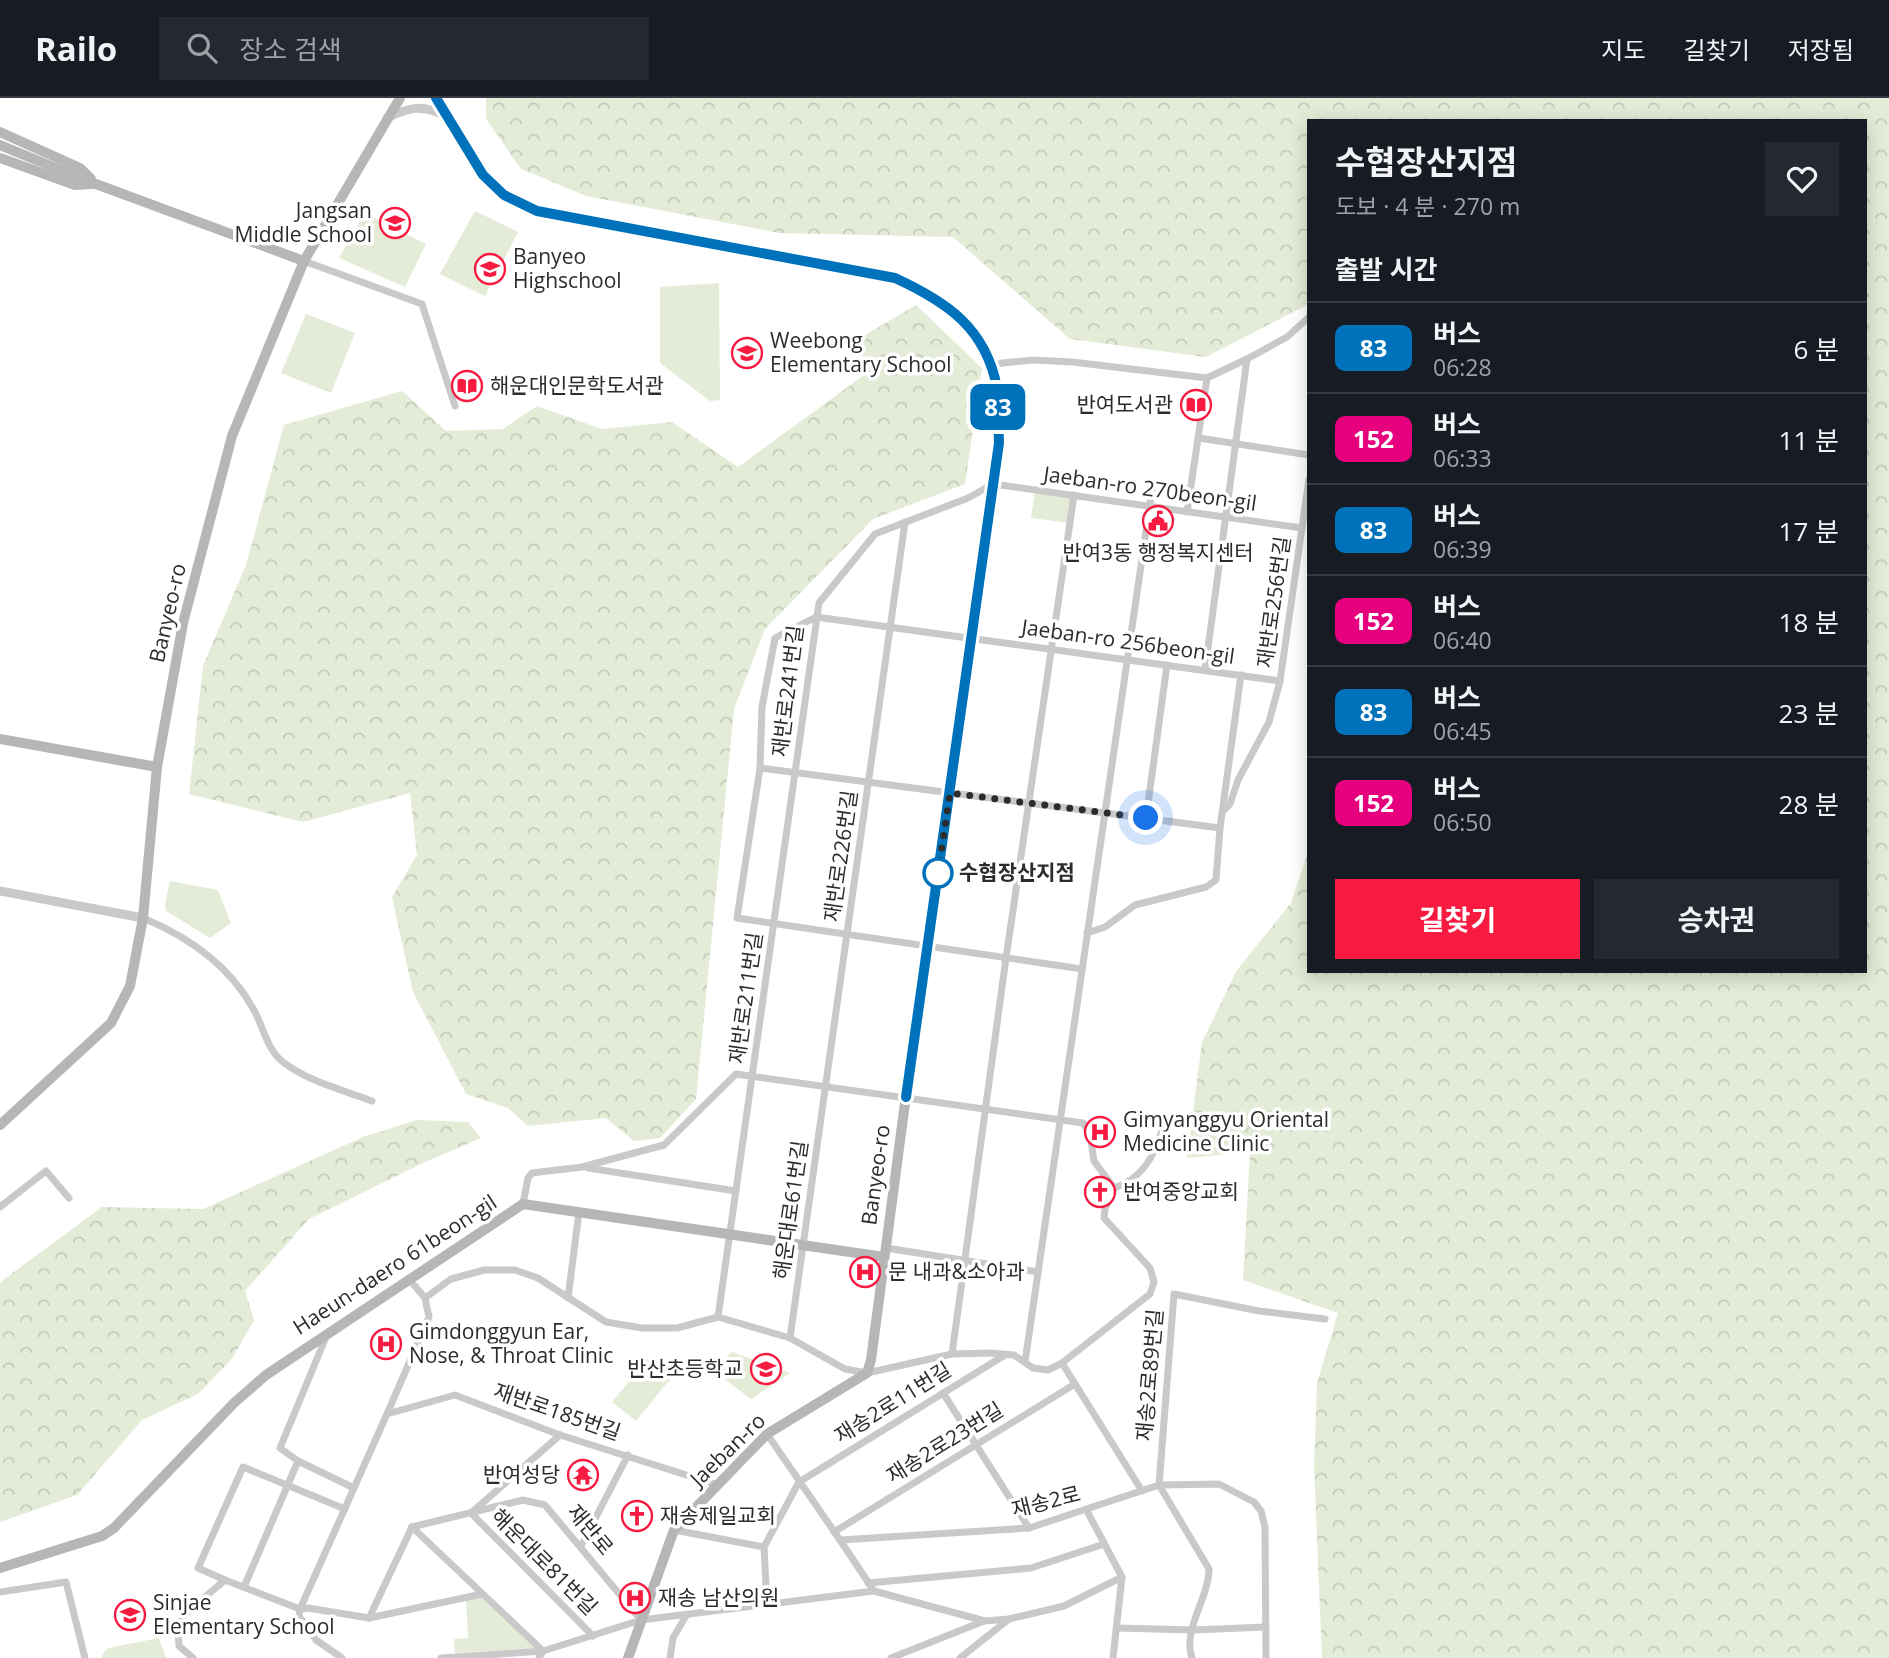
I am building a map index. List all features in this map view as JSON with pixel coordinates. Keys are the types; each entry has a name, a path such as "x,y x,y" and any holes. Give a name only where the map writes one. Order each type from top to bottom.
{"main road":[{"name":"Banyeo-ro","path":"0,1125 111,1023 130,986 143,918 157,767 183,623 232,436 304,261 400,98"},
{"path":"436,98 483,175 504,195 537,211 895,278 928,293 958,316 979,337 997,389 999,443 906,1097"},
{"path":"0,132 80,168 90,181"},
{"path":"0,145 304,261"},
{"path":"0,158 75,185 90,181"},
{"path":"0,739 157,767"},
{"name":"Banyeo-ro","path":"885,1253 906,1097"},
{"name":"Haeun-daero 61beon-gil","path":"0,1568 102,1536 114,1528 234,1403 265,1375 523,1204 803,1245 885,1253"},
{"path":"867,1373 885,1253"},
{"name":"Jaeban-ro","path":"628,1658 674,1530 767,1434 867,1373"}],"street":[{"path":"443,98 445,116"},
{"path":"386,119 403,110 430,108 445,116"},
{"path":"304,261 422,304 455,406"},
{"path":"990,367 1033,360 1207,378 1287,337 1307,319"},
{"path":"1205,670 1248,359"},
{"path":"1187,512 1207,378"},
{"path":"1199,438 1307,455"},
{"path":"816,617 819,603 875,534 968,498 993,484"},
{"name":"Jaeban-ro 270beon-gil","path":"993,484 1302,528"},
{"path":"1025,1362 1152,490"},
{"name":"재반로256번길","path":"1223,811 1230,804 1238,780 1269,722 1280,681 1307,493"},
{"path":"952,1354 1006,958 1031,803 1074,495"},
{"path":"869,782 905,522"},
{"name":"Jaeban-ro 256beon-gil","path":"816,617 1280,681"},
{"name":"재반로241번길","path":"816,617 775,638 762,707 761,768 1220,828"},
{"name":"재반로241번길","path":"796,773 816,617"},
{"path":"1146,818 1167,665"},
{"path":"1087,933 1105,927 1135,905 1206,887 1216,880 1220,828 1241,675"},
{"name":"재반로226번길","path":"761,768 737,918 1082,969"},
{"path":"774,924 796,773"},
{"name":"재반로226번길","path":"847,935 869,782"},
{"path":"0,891 143,918 184,938 223,968 244,992 268,1042 281,1060 302,1073 372,1101"},
{"name":"재반로211번길","path":"753,1076 774,924"},
{"path":"826,1086 847,935"},
{"name":"재반로211번길","path":"523,1204 528,1178 532,1173 582,1167 664,1145 736,1074 1083,1123 1090,1134 1094,1161 1114,1188"},
{"path":"718,1317 753,1076"},
{"name":"해운대로61번길","path":"790,1338 826,1086"},
{"path":"425,1298 451,1279 497,1269 531,1275 606,1322 642,1328 677,1328 718,1317 790,1338 845,1369 867,1373 952,1354 1006,1354 1014,1355 1033,1368 1048,1370 1062,1363 1150,1294 1154,1282 1150,1268 1104,1218 1114,1188 1122,1186 1147,1167 1159,1145 1163,1126"},
{"path":"582,1167 736,1191"},
{"path":"0,1207 46,1171 69,1198"},
{"path":"568,1298 579,1212"},
{"path":"885,1253 1038,1272"},
{"path":"342,1658 308,1631 299,1616 300,1609 429,1317 425,1298 409,1279"},
{"name":"재송2로89번길","path":"1159,1485 1174,1294 1259,1311 1325,1319"},
{"path":"328,1332 280,1448 298,1461 354,1488"},
{"name":"재송2로11번길","path":"799,1482 1006,1354"},
{"path":"1062,1363 1142,1490"},
{"name":"재송2로23번길","path":"834,1532 1075,1384"},
{"path":"943,1393 1029,1528"},
{"name":"재반로185번길","path":"387,1414 455,1395 560,1435 719,1485"},
{"path":"767,1434 874,1591"},
{"path":"471,1513 560,1435"},
{"path":"581,1546 628,1455"},
{"path":"244,1587 298,1461"},
{"path":"345,1509 243,1467 198,1568 300,1609 369,1618 482,1594"},
{"path":"767,1604 764,1547 799,1482"},
{"name":"재송2로","path":"839,1540 1029,1528 1159,1485 1219,1484 1254,1502 1261,1511 1265,1527 1266,1658"},
{"path":"1159,1485 1209,1569 1209,1581 1188,1645 1192,1658"},
{"name":"재반로","path":"412,1527 523,1500 545,1505 641,1620"},
{"path":"1087,1511 1122,1577 1113,1658"},
{"name":"해운대로81번길","path":"471,1513 593,1636"},
{"path":"369,1618 412,1527 541,1655"},
{"path":"674,1530 764,1547"},
{"path":"868,1583 1031,1568 1104,1544"},
{"path":"891,1658 985,1621 1009,1619 1064,1606 1122,1577"},
{"path":"193,1658 179,1646 178,1626 185,1614 226,1580"},
{"path":"0,1591 66,1582 85,1658"},
{"path":"441,1658 541,1655 641,1620 874,1591 985,1621"},
{"path":"670,1658 673,1638 687,1614"},
{"path":"960,1658 1009,1619"},
{"path":"1117,1628 1193,1630 1266,1627"}],"green space":[{"path":"486,98 1889,98 1889,1658 1322,1658 1314,1467 1317,1383 1338,1313 1243,1280 1250,1152 1187,1158 1202,1042 1237,970 1291,903 1307,855 1307,973 1867,973 1867,119 1307,119 1307,305 1206,357 1070,339 953,237 779,233 586,196 521,169 486,119"},
{"path":"475,211 518,232 485,296 440,274"},
{"path":"365,213 426,244 405,287 339,258"},
{"path":"719,283 720,400 710,401 660,363 660,287"},
{"path":"916,305 982,368 965,484 873,519 765,629 734,709 696,1099 660,1138 634,1141 606,1118 528,1126 508,1108 466,1094 413,992 392,897 417,855 410,793 303,822 189,794 203,666 246,565 284,425 402,391 446,431 503,429 537,406 602,429 672,422 738,467 864,375 860,338"},
{"path":"306,314 355,333 331,393 281,373"},
{"path":"1035,490 1074,495 1070,523 1031,518"},
{"path":"170,881 218,890 231,923 210,938 166,911"},
{"path":"417,1120 468,1122 481,1138 309,1219 245,1291 254,1320 232,1359 198,1394 142,1420 77,1495 0,1522 0,1284 3,1280 102,1207 203,1209 363,1137"},
{"path":"732,1352 790,1373 751,1399 712,1370"},
{"path":"648,1359 671,1378 636,1421 612,1402"},
{"path":"481,1597 535,1648 455,1653 454,1639 468,1638 466,1600"},
{"path":"159,1638 166,1658 102,1658 108,1648"}],"bus line":[{"name":"83","path":"436,98 483,175 504,195 537,211 895,278 928,293 958,316 979,337 997,389 999,443 906,1097"}],"place":[{"name":"Jangsan Middle School","path":"395,223"},
{"name":"Banyeo Highschool","path":"490,269"},
{"name":"Weebong Elementary School","path":"747,353"},
{"name":"해운대인문학도서관","path":"467,386"},
{"name":"반여도서관","path":"1196,405"},
{"name":"반여3동 행정복지센터","path":"1158,521"},
{"name":"수협장산지점","path":"938,873"},
{"name":"Gimyanggyu Oriental Medicine Clinic","path":"1100,1132"},
{"name":"반여중앙교회","path":"1100,1192"},
{"name":"문 내과&소아과","path":"865,1272"},
{"name":"Gimdonggyun Ear, Nose, & Throat Clinic","path":"386,1344"},
{"name":"반산초등학교","path":"766,1369"},
{"name":"반여성당","path":"583,1475"},
{"name":"재송제일교회","path":"637,1516"},
{"name":"재송 남산의원","path":"635,1598"},
{"name":"Sinjae Elementary School","path":"130,1615"}],"route":[{"path":"938,873 950,793 1146,818"}]}
